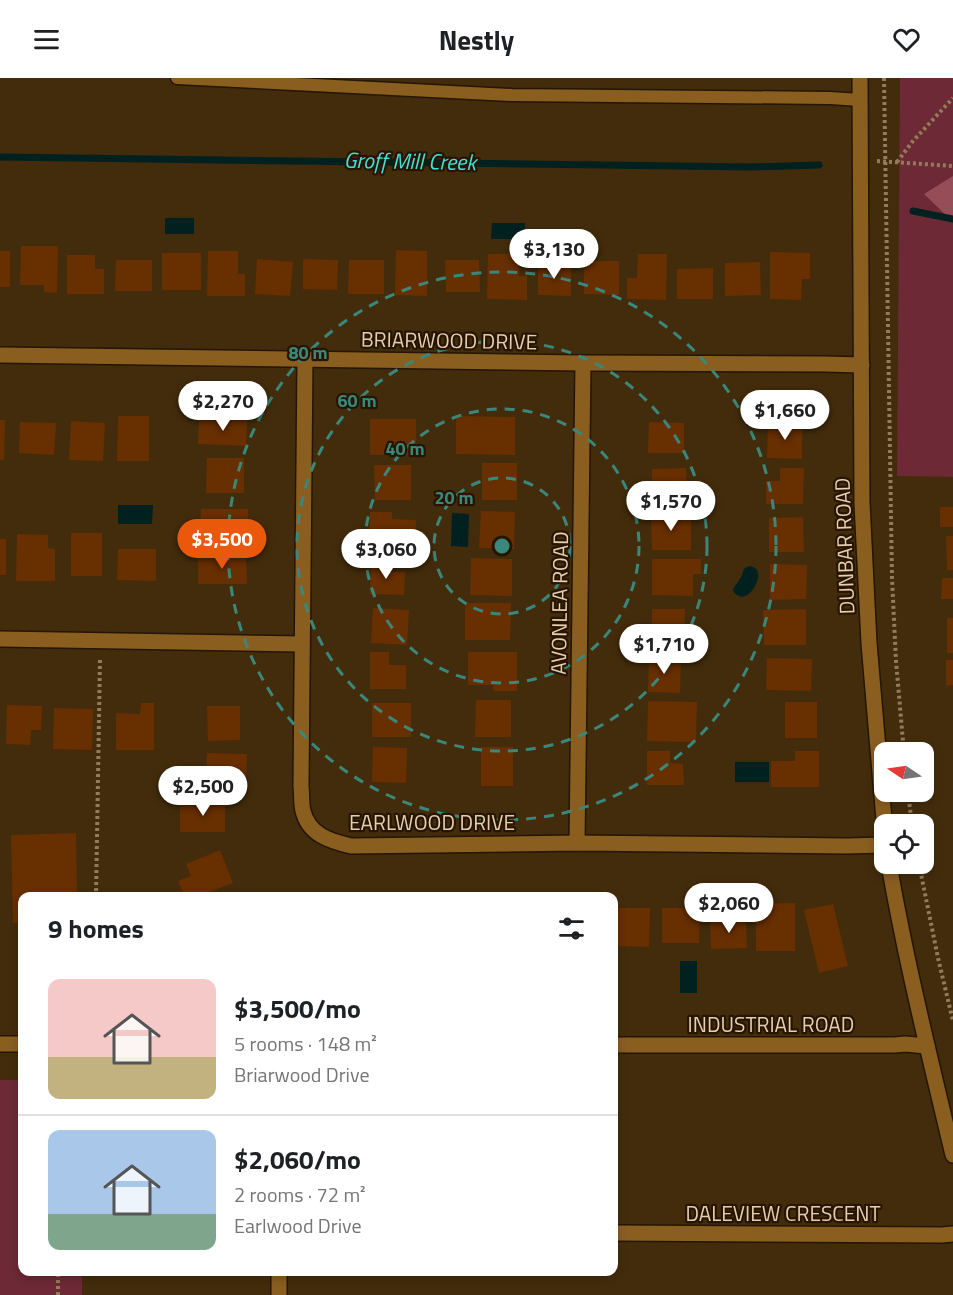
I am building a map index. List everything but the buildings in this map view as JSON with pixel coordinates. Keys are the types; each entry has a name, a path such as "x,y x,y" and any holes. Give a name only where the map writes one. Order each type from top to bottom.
{"street":[{"name":"DUNBAR ROAD","path":"860,78 862,502 868,631 884,814"},
{"name":"BRIARWOOD DRIVE","path":"0,355 862,365"},
{"name":"EARLWOOD DRIVE","path":"305,359 301,786 303,812 313,829 331,841 351,846 577,843 874,845"},
{"name":"AVONLEA ROAD","path":"577,843 583,363"},
{"path":"0,639 302,644"},
{"path":"892,874 927,1046 953,1155"},
{"path":"0,1044 18,1044"},
{"name":"INDUSTRIAL ROAD","path":"618,1045 905,1044 927,1046"},
{"name":"DALEVIEW CRESCENT","path":"618,1233 918,1235 953,1233"},
{"path":"279,1276 279,1295"}],"lane":[{"path":"177,78 512,95 860,100"}],"path":[{"path":"884,78 892,578 903,742"},
{"path":"897,162 953,98"},
{"path":"861,160 953,166"},
{"path":"96,892 100,640"},
{"path":"921,874 953,1021"},
{"path":"58,1276 58,1295"}],"shaded area":[{"path":"900,78 953,78 953,477 897,476"},
{"path":"953,176 953,222 924,194"},
{"path":"0,1080 18,1080 18,1276 82,1276 82,1295 0,1295"}],"water":[{"path":"165,218 194,218 194,234 165,234"},
{"path":"492,223 525,223 525,239 491,239"},
{"path":"118,505 153,505 152,524 118,524"},
{"path":"452,513 469,514 468,547 451,546"},
{"path":"751,566 758,571 758,578 754,588 742,597 733,591 734,587 744,569"},
{"path":"735,762 769,762 769,782 735,782"},
{"path":"680,961 697,961 697,993 680,993"}],"waterway":[{"name":"Groff Mill Creek","path":"0,157 751,167 819,165"},
{"name":"Groff Mill Creek","path":"913,211 953,219"}]}
